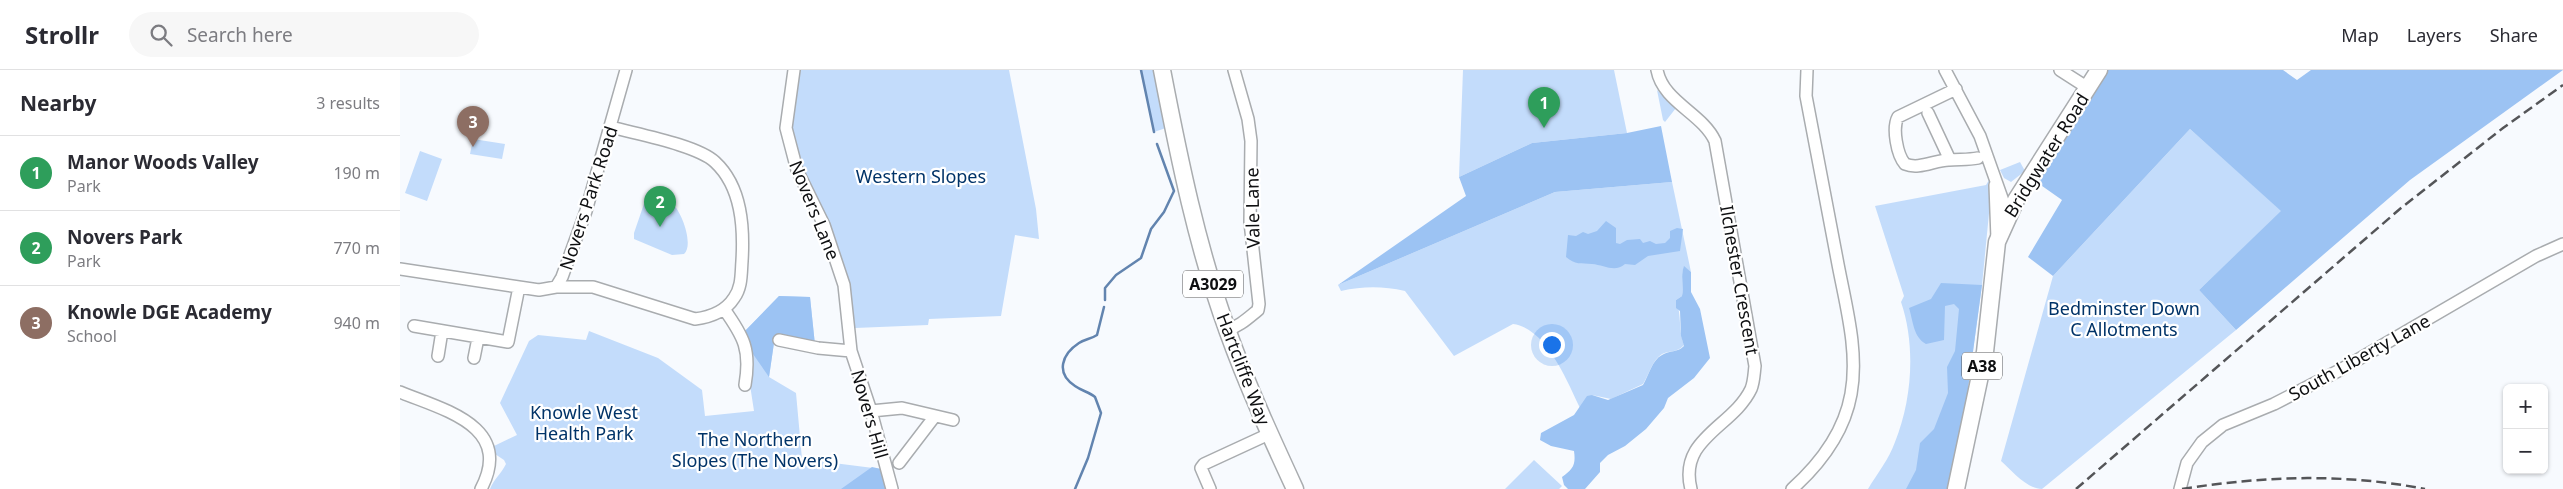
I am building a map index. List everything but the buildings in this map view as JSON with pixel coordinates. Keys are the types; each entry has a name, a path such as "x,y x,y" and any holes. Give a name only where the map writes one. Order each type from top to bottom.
{"highway":[{"name":"Hartcliffe Way","path":"1162,70 1200,244 1227,330 1269,434 1295,489"},
{"name":"Bridgwater Road","path":"1997,242 2008,215 2098,70"},
{"name":"A38","path":"1956,489 1985,352 1997,242"}],"street":[{"name":"Novers Park Road","path":"400,269 519,287 547,290 556,287 562,277 586,211 626,70"},
{"name":"Novers Lane","path":"794,70 786,128 798,170 824,225 844,285 851,351"},
{"name":"Vale Lane","path":"1227,330 1240,326 1245,319 1258,310 1259,304 1250,222 1251,141 1248,119 1234,70"},
{"name":"Ilchester Crescent","path":"1657,70 1661,84 1709,131 1715,141 1755,366 1753,382 1746,396 1706,436 1693,455 1688,472 1691,489"},
{"path":"1792,489 1814,469 1837,435 1851,395 1854,362 1848,315 1806,96 1807,70"},
{"path":"1945,70 1980,136 2008,215"},
{"path":"2060,70 2088,88"},
{"path":"1956,89 1921,108 1901,114 1896,124 1900,155 1905,164 1916,166 1950,160 1960,161 1978,158"},
{"path":"1928,113 1950,160"},
{"path":"556,287 593,287 687,318 706,318 724,309 739,290 743,228 739,206 725,174 705,155 611,126"},
{"path":"1993,174 2004,187 2011,189 2026,185"},
{"path":"1993,174 1997,242"},
{"name":"South Liberty Lane","path":"2181,483 2187,463 2202,442 2223,425 2274,404 2340,370 2536,256 2563,244"},
{"path":"414,326 505,343 508,341 519,287"},
{"path":"724,309 740,332 745,344 748,365 745,384"},
{"path":"438,356 442,331"},
{"path":"474,358 478,338"},
{"name":"Novers Hill","path":"779,340 818,348 851,351 871,411 892,489"},
{"path":"400,392 464,417 482,435 487,446 490,466 480,489"},
{"path":"871,411 902,408 953,420"},
{"path":"899,463 935,416"},
{"path":"1210,489 1201,468 1204,464 1269,434"}],"green space":[{"name":"Western Slopes","path":"798,70 1009,70 1036,209 1039,239 1015,235 1001,316 929,319 928,325 855,328 847,284 799,169 792,141 790,111"},
{"path":"1140,70 1155,70 1166,128 1154,132"},
{"path":"1463,70 1614,70 1627,133 1532,143 1459,177"},
{"path":"1657,90 1676,108 1665,122 1663,120"},
{"name":"Bedminster Down C Allotments","path":"2190,129 2282,211 2199,290 2236,330 2042,489 2031,486 2001,461 2053,276"},
{"path":"473,139 505,144 502,159 470,154"},
{"path":"420,151 442,159 427,201 405,193"},
{"path":"2020,162 2025,171 2011,182 2004,178 2000,170"},
{"path":"1989,180 1991,193 1982,285 1966,403 1948,489 1868,489 1886,460 1901,426 1910,373 1909,337 1901,302 1904,296 1875,206 1986,185"},
{"path":"1672,182 1691,272 1684,267 1682,274 1682,296 1676,300 1684,345 1679,349 1662,354 1653,364 1643,384 1611,399 1592,395 1580,408 1554,357 1536,335 1525,328 1513,324 1454,356 1405,291 1373,287 1341,291 1338,285 1555,192"},
{"path":"650,195 670,201 676,207 686,228 688,244 684,254 672,255 634,239 634,233 646,198"},
{"path":"779,296 810,297 815,345 775,336 769,377 796,393 802,459 881,469 888,489 490,489 506,464 504,460 495,454 494,446 517,435 500,403 529,341 538,335 586,340 589,331 658,358 702,390 705,416 754,411 750,385 753,354 745,331"},
{"path":"1534,460 1562,486 1559,489 1505,489"}],"shaded area":[{"path":"2108,70 2283,70 2297,80 2311,70 2563,70 2410,180 2236,330 2199,290 2281,211 2190,129 2053,276 2028,257 2062,200 2035,181"},
{"path":"1661,126 1672,182 1555,192 1338,285 1466,196 1459,177 1532,143 1627,133"},
{"path":"1606,221 1616,228 1616,243 1620,244 1627,240 1640,239 1643,243 1650,241 1656,244 1665,243 1670,238 1670,231 1677,228 1683,229 1680,251 1648,256 1635,265 1625,264 1617,268 1575,262 1566,257 1568,235 1576,236 1583,232 1588,234 1597,231"},
{"path":"1684,266 1691,272 1691,292 1700,309 1710,358 1694,378 1668,398 1664,408 1646,429 1625,446 1608,455 1600,463 1600,472 1585,489 1568,489 1564,485 1562,477 1573,466 1575,460 1574,451 1551,446 1540,440 1541,433 1574,415 1587,396 1592,395 1608,400 1643,385 1653,364 1659,357 1665,353 1679,350 1684,346 1681,336 1680,311 1676,308 1676,300 1682,296"},
{"path":"1941,283 1982,285 1966,403 1948,489 1906,489 1916,470 1920,443 1934,429 1948,393 1947,367 1955,351 1959,309 1954,304 1945,306 1944,340 1926,344 1916,333 1909,308 1931,299"},
{"path":"779,296 810,297 815,345 775,336 769,377 753,354 745,331"},
{"path":"872,467 881,469 888,489 841,489"}],"waterway":[{"path":"1141,70 1154,132"},
{"path":"1105,300 1105,288 1116,275 1141,258 1151,229 1164,212 1174,191 1157,144"},
{"path":"1075,489 1088,458 1101,413 1095,397 1069,381 1063,370 1063,364 1073,347 1097,335 1104,307"}],"railway":[{"path":"2076,489 2401,208 2503,128 2563,85"},
{"path":"2182,489 2243,481 2304,478 2364,480 2425,489"}],"place":[{"name":"Manor Woods Valley","path":"1544,128"},
{"name":"Knowle DGE Academy","path":"473,147"},
{"name":"Novers Park","path":"660,227"}],"park label":[{"name":"Knowle West Health Park","path":"584,422"},
{"name":"The Northern Slopes (The Novers)","path":"755,449"}]}
